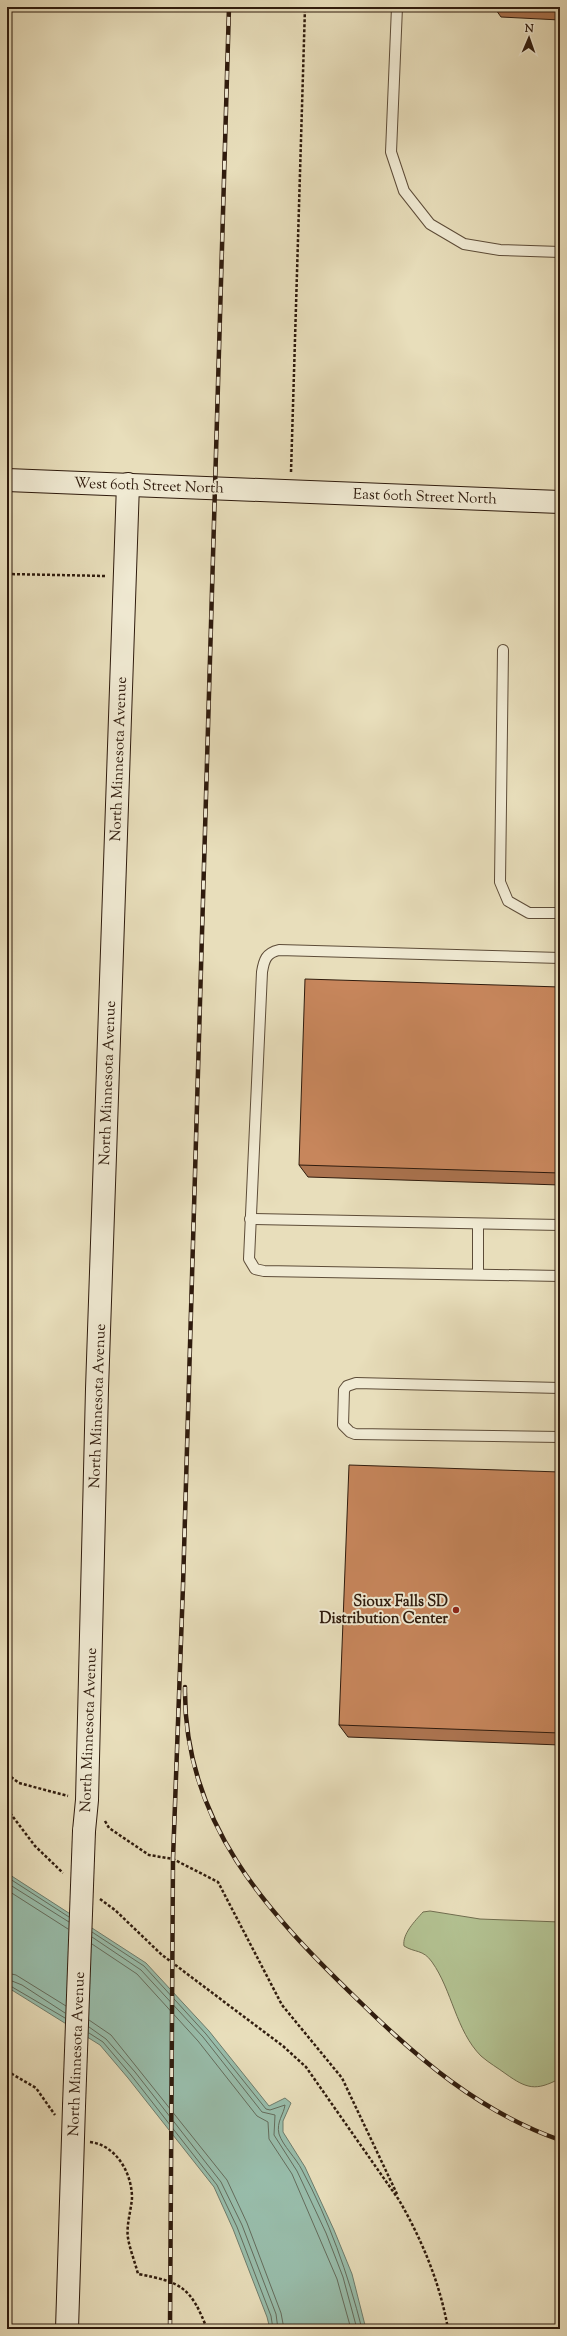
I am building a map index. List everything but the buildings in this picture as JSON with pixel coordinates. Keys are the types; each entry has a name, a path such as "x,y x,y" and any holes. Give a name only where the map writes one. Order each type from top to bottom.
{"main road":[{"name":"West 60th Street North","path":"7,480 290,491"},
{"name":"North Minnesota Avenue","path":"67,2329 73,2140 65,2112 87,1800 97,1381 128,484"},
{"name":"East 60th Street North","path":"290,491 560,502"}],"lane":[{"path":"397,7 391,152 404,191 430,224 464,244 500,250 560,252"},
{"path":"503,650 500,882 508,901 529,913 560,913"},
{"path":"560,958 279,950 271,952 264,960 262,972 249,1259 255,1269 560,1276"},
{"path":"250,1219 560,1225"},
{"path":"478,1224 478,1274"},
{"path":"560,1388 356,1384 347,1386 344,1390 343,1425 350,1432 355,1434 560,1437"}],"path":[{"path":"290,491 305,7"},
{"path":"7,574 125,577"},
{"path":"7,1774 19,1784 87,1800 109,1828 149,1855 173,1859 218,1882 282,2005 342,2078 420,2240 436,2280 448,2329"},
{"path":"146,1939 181,1971 283,2046 306,2067 326,2093 404,2208"},
{"path":"7,2071 36,2088 65,2112"},
{"path":"73,2140 102,2143 111,2150 124,2166 132,2197 128,2238 138,2274 172,2281 181,2287 198,2306 206,2329"}],"shaded area":[{"path":"430,1911 480,1919 560,1922 559,2079 538,2087 532,2087 520,2083 487,2061 473,2046 460,2023 445,1985 432,1962 422,1953 404,1946 407,1932 423,1912"}],"water":[{"path":"7,1873 146,1963 209,2031 269,2106 285,2098 291,2103 283,2121 283,2132 305,2167 334,2230 352,2274 366,2329 270,2329 267,2317 233,2229 214,2187 100,2045 7,1987"}],"railway":[{"path":"170,2329 173,1859 183,1586 229,7"},
{"path":"185,1687 188,1736 198,1780 215,1822 237,1861 263,1898 292,1933 324,1967 381,2022 427,2063 452,2082 503,2115 560,2140"}],"place":[{"name":"Sioux Falls SD Distribution Center","path":"456,1610"}]}
